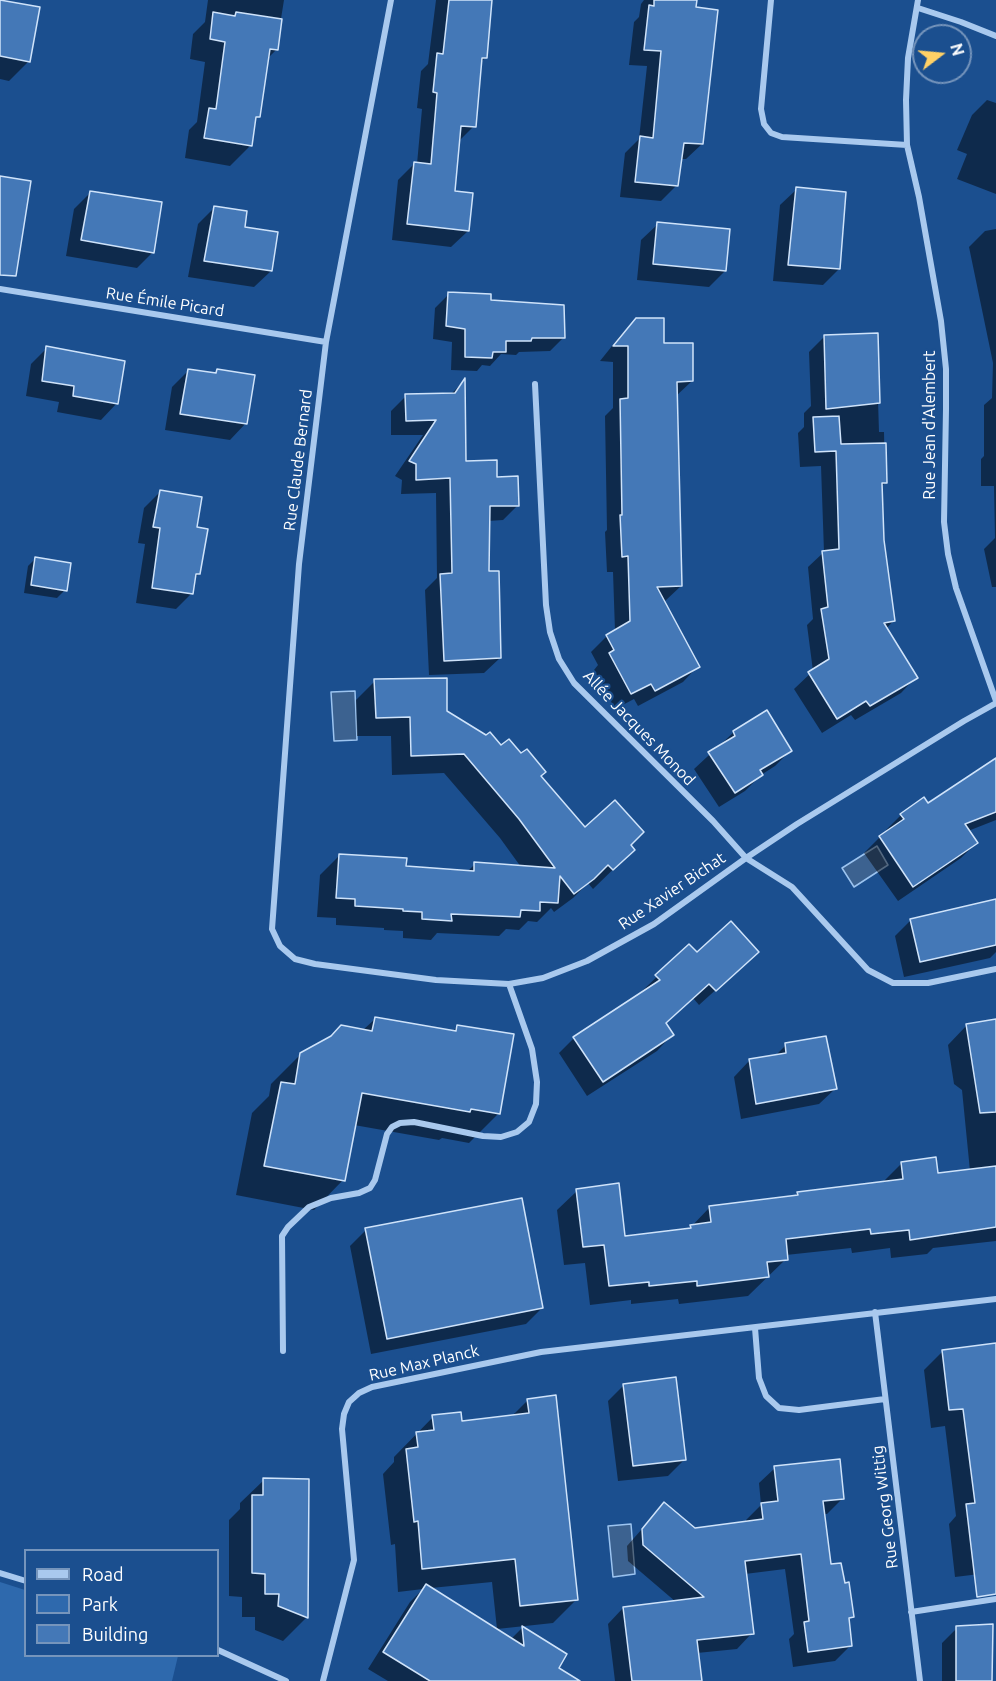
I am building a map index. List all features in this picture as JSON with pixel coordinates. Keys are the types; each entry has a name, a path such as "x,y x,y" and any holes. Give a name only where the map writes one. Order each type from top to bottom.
{"street":[{"name":"Rue Claude Bernard","path":"272,928 299,564 326,342 391,0"},
{"path":"771,0 761,109 764,124 771,133 782,137 907,145"},
{"name":"Rue Jean d'Alembert","path":"918,0 908,58 907,145 919,197 941,321 946,369 944,522 956,588 996,702"},
{"path":"918,8 996,36"},
{"name":"Rue Émile Picard","path":"0,289 326,342"},
{"name":"Allée Jacques Monod","path":"535,384 546,605 550,632 558,659 574,683 713,821 746,858 792,887 868,970 893,982 928,983 996,969"},
{"name":"Rue Xavier Bichat","path":"272,928 280,946 295,959 315,964 436,980 509,984 543,978 587,961 654,924 746,858 807,818 996,702"},
{"path":"283,1351 282,1236 309,1207 331,1198 359,1193 370,1188 375,1180 387,1134 392,1127 414,1122 483,1137 501,1137 517,1132 529,1122 536,1104 537,1082 532,1049 509,984"},
{"name":"Rue Max Planck","path":"323,1681 354,1560 342,1429 344,1414 349,1402 359,1393 372,1387 541,1352 996,1299"},
{"path":"755,1328 759,1378 766,1396 779,1408 799,1410 885,1399 874,1312"},
{"name":"Rue Georg Wittig","path":"885,1399 920,1681"},
{"path":"0,1573 24,1580"},
{"path":"911,1612 996,1599"},
{"path":"219,1650 286,1681"}],"green space":[{"path":"0,1582 24,1590 24,1657 178,1657 172,1681 0,1681"}],"shaded area":[{"path":"355,691 357,740 334,741 331,692"},
{"path":"877,846 888,865 854,887 842,868"},
{"path":"631,1524 635,1574 613,1577 608,1526"}],"building":[{"path":"0,0 40,7 30,62 0,56"},
{"path":"449,0 492,0 487,58 482,58 476,127 461,126 455,191 473,193 469,231 407,224 414,162 431,164 437,93 433,92 437,53 443,54"},
{"path":"654,0 697,0 696,7 718,10 703,144 684,143 678,186 635,182 640,136 653,138 661,51 644,50 649,5 654,6"},
{"path":"213,12 235,16 236,12 282,19 278,50 270,49 260,117 256,117 252,146 204,138 209,108 216,109 225,42 210,39"},
{"path":"0,176 31,181 16,276 0,275"},
{"path":"796,187 846,192 840,269 788,265"},
{"path":"90,191 162,202 154,253 81,240"},
{"path":"214,206 247,211 245,227 278,232 272,271 204,261"},
{"path":"657,222 730,229 726,271 653,264"},
{"path":"448,292 491,294 491,300 564,305 565,338 506,341 506,352 493,352 492,358 465,357 465,329 446,326"},
{"path":"636,318 664,318 664,343 693,343 693,381 677,382 682,586 657,587 700,667 655,691 651,684 631,694 609,653 614,650 606,635 630,621 628,556 622,557 620,515 622,515 620,399 628,398 628,346 613,346"},
{"path":"878,333 880,403 826,409 824,335"},
{"path":"46,346 125,361 118,404 73,396 74,386 42,381"},
{"path":"188,369 216,373 217,369 255,375 247,424 180,414"},
{"path":"465,378 466,461 497,460 497,477 518,476 519,506 490,506 489,571 499,571 501,658 444,661 440,574 452,573 450,478 416,480 416,464 409,461 436,420 406,421 405,394 455,393"},
{"path":"839,416 841,444 886,443 887,483 882,483 884,540 895,621 884,623 918,678 870,706 866,701 837,719 808,672 829,659 821,609 828,607 822,551 839,549 836,451 815,452 813,417"},
{"path":"160,490 202,497 197,527 208,529 200,574 196,574 193,594 152,588 160,528 153,527"},
{"path":"35,557 71,563 67,591 31,585"},
{"path":"447,678 447,711 486,735 490,732 501,745 509,739 521,753 527,749 546,772 541,776 585,827 615,800 644,832 631,845 635,850 613,870 608,865 574,894 560,876 558,903 540,902 540,911 521,910 520,917 451,914 452,921 422,919 422,912 355,906 355,899 336,898 339,854 407,858 406,866 474,871 474,862 555,868 519,819 464,754 411,756 410,717 376,718 374,679"},
{"path":"767,710 792,751 760,770 763,775 735,793 708,752 735,736 733,731"},
{"path":"996,758 996,812 965,824 978,843 913,887 879,836 904,819 900,814 924,797 928,803"},
{"path":"996,899 996,945 920,962 910,919"},
{"path":"731,921 759,952 716,991 709,984 666,1023 674,1035 603,1082 573,1037 660,980 655,975 689,944 697,952"},
{"path":"375,1017 456,1031 457,1025 514,1034 500,1114 471,1109 470,1112 362,1093 345,1181 264,1166 281,1082 295,1084 300,1053 331,1036 341,1025 372,1031"},
{"path":"996,1019 996,1112 980,1113 966,1024"},
{"path":"826,1036 837,1089 756,1104 749,1059 786,1053 785,1043"},
{"path":"936,1157 938,1173 996,1166 996,1227 910,1240 909,1230 871,1234 870,1229 786,1239 788,1260 767,1262 769,1277 697,1286 697,1281 649,1286 649,1282 609,1286 604,1245 583,1247 576,1189 619,1183 625,1236 691,1228 690,1225 711,1222 709,1206 903,1179 901,1162"},
{"path":"522,1198 543,1308 387,1339 365,1228"},
{"path":"996,1343 996,1594 977,1597 966,1504 975,1503 963,1409 949,1410 942,1350"},
{"path":"676,1377 686,1460 633,1466 623,1384"},
{"path":"556,1395 578,1600 520,1606 515,1559 422,1569 418,1521 414,1522 406,1449 418,1447 416,1432 434,1430 432,1415 461,1412 462,1421 529,1413 527,1399"},
{"path":"840,1459 844,1499 823,1501 831,1564 841,1563 845,1583 849,1582 854,1617 849,1618 852,1646 808,1652 804,1622 809,1621 801,1554 745,1561 754,1634 697,1640 702,1681 632,1681 623,1607 704,1597 643,1545 642,1529 664,1502 695,1528 763,1519 761,1503 778,1501 774,1466"},
{"path":"263,1478 309,1479 308,1618 278,1606 279,1594 265,1594 265,1574 252,1573 252,1495 263,1495"},
{"path":"426,1584 524,1646 522,1626 567,1654 559,1668 580,1681 430,1681 383,1652"},
{"path":"993,1624 992,1681 956,1681 956,1626"}]}
